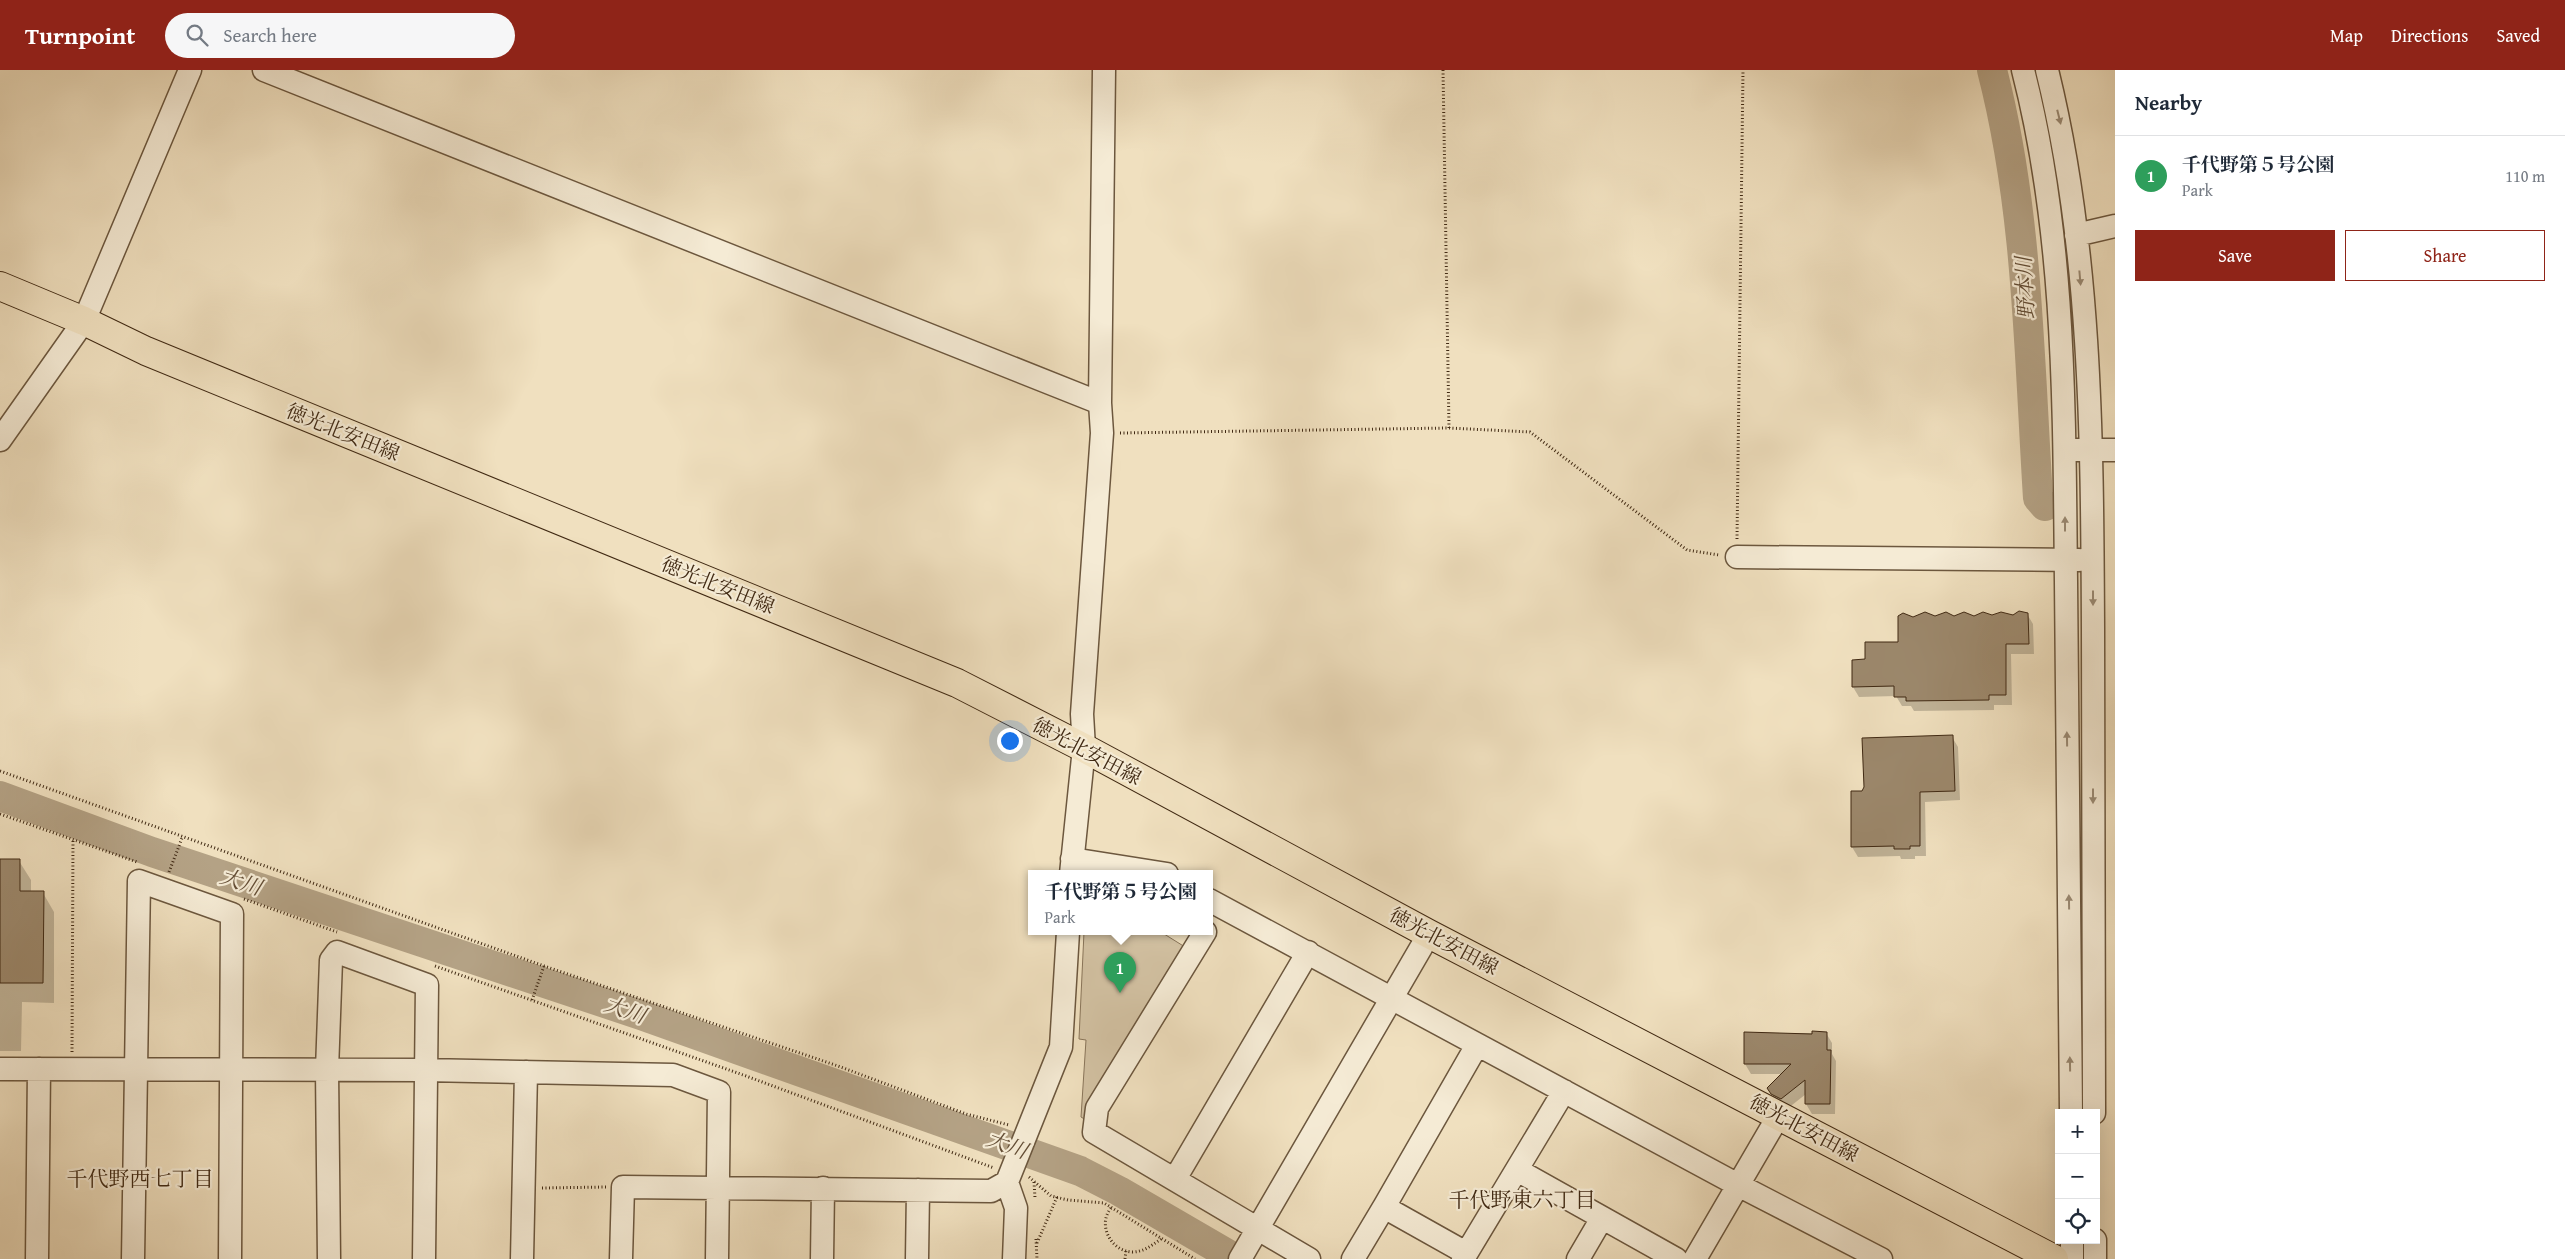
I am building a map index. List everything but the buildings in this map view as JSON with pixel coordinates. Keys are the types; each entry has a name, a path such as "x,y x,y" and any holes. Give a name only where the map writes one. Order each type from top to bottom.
{"main road":[{"name":"徳光北安田線","path":"0,286 84,321 155,355 957,684 1084,748 1428,934 2054,1259"}],"street":[{"path":"0,440 84,321 190,70"},
{"path":"264,70 1100,404"},
{"path":"1104,70 1100,404 1102,433 1082,714 1084,748 1071,867 1112,870"},
{"path":"2023,70 2051,218 2063,365 2071,1109"},
{"path":"2047,70 2062,128 2076,235 2084,317 2090,450 2092,561 2094,1109"},
{"path":"2076,235 2115,226"},
{"path":"2065,450 2115,450"},
{"path":"1737,558 2065,559 2092,561"},
{"path":"133,1259 139,881 232,914 230,1259"},
{"path":"1213,911 1308,952 1738,1185 1881,1259"},
{"path":"1240,1259 1428,934"},
{"path":"621,1259 623,1187 991,1191 1011,1174 1061,1047 1068,935"},
{"path":"1203,935 1097,1108 1094,1132 1175,1179 1256,1233 1309,1259"},
{"path":"329,1259 327,1070 331,960 337,952 427,985 424,1259"},
{"path":"1175,1179 1308,952"},
{"path":"1353,1259 1477,1045"},
{"path":"0,1069 425,1070 673,1075 719,1092 717,1259"},
{"path":"37,1259 39,1069"},
{"path":"522,1259 526,1072"},
{"path":"1384,1207 1465,1256 1564,1091"},
{"path":"1695,1259 1779,1115"},
{"path":"1517,1170 1676,1259"},
{"path":"1011,1174 1016,1208 1014,1259"},
{"path":"822,1188 822,1259"},
{"path":"917,1259 918,1190"},
{"path":"1578,1259 1602,1218"},
{"path":"2072,1244 2072,1259"},
{"path":"2095,1244 2095,1259"}],"path":[{"path":"1444,70 1449,428"},
{"path":"1102,433 1449,428 1530,432 1686,550 1737,558 1743,70"},
{"path":"0,771 182,838 543,966 838,1066 1027,1135"},
{"path":"0,814 143,864"},
{"path":"169,872 182,838"},
{"path":"72,1069 73,840"},
{"path":"160,870 178,876"},
{"path":"240,898 340,933"},
{"path":"432,965 746,1076 1011,1174 1051,1196 1104,1203 1195,1259"},
{"path":"532,1000 543,966"},
{"path":"524,1188 623,1187"},
{"path":"1036,1245 1057,1197"},
{"path":"1111,1208 1106,1214 1108,1238 1117,1248 1132,1252 1146,1249 1161,1239"},
{"path":"1125,1259 1126,1250"}],"shaded area":[{"path":"1084,935 1166,935 1185,947 1086,1120 1081,1117 1086,1040 1079,1039"}],"waterway":[{"name":"野本川","path":"1992,70 2004,122 2020,229 2029,336 2038,498 2045,506"},
{"name":"大川","path":"0,796 152,852 641,1015 1080,1171 1119,1191 1236,1259"}],"place":[{"name":"千代野第５号公園","path":"1120,993"}],"district":[{"name":"千代野西七丁目","path":"140,1179"},
{"name":"千代野東六丁目","path":"1522,1200"}]}
